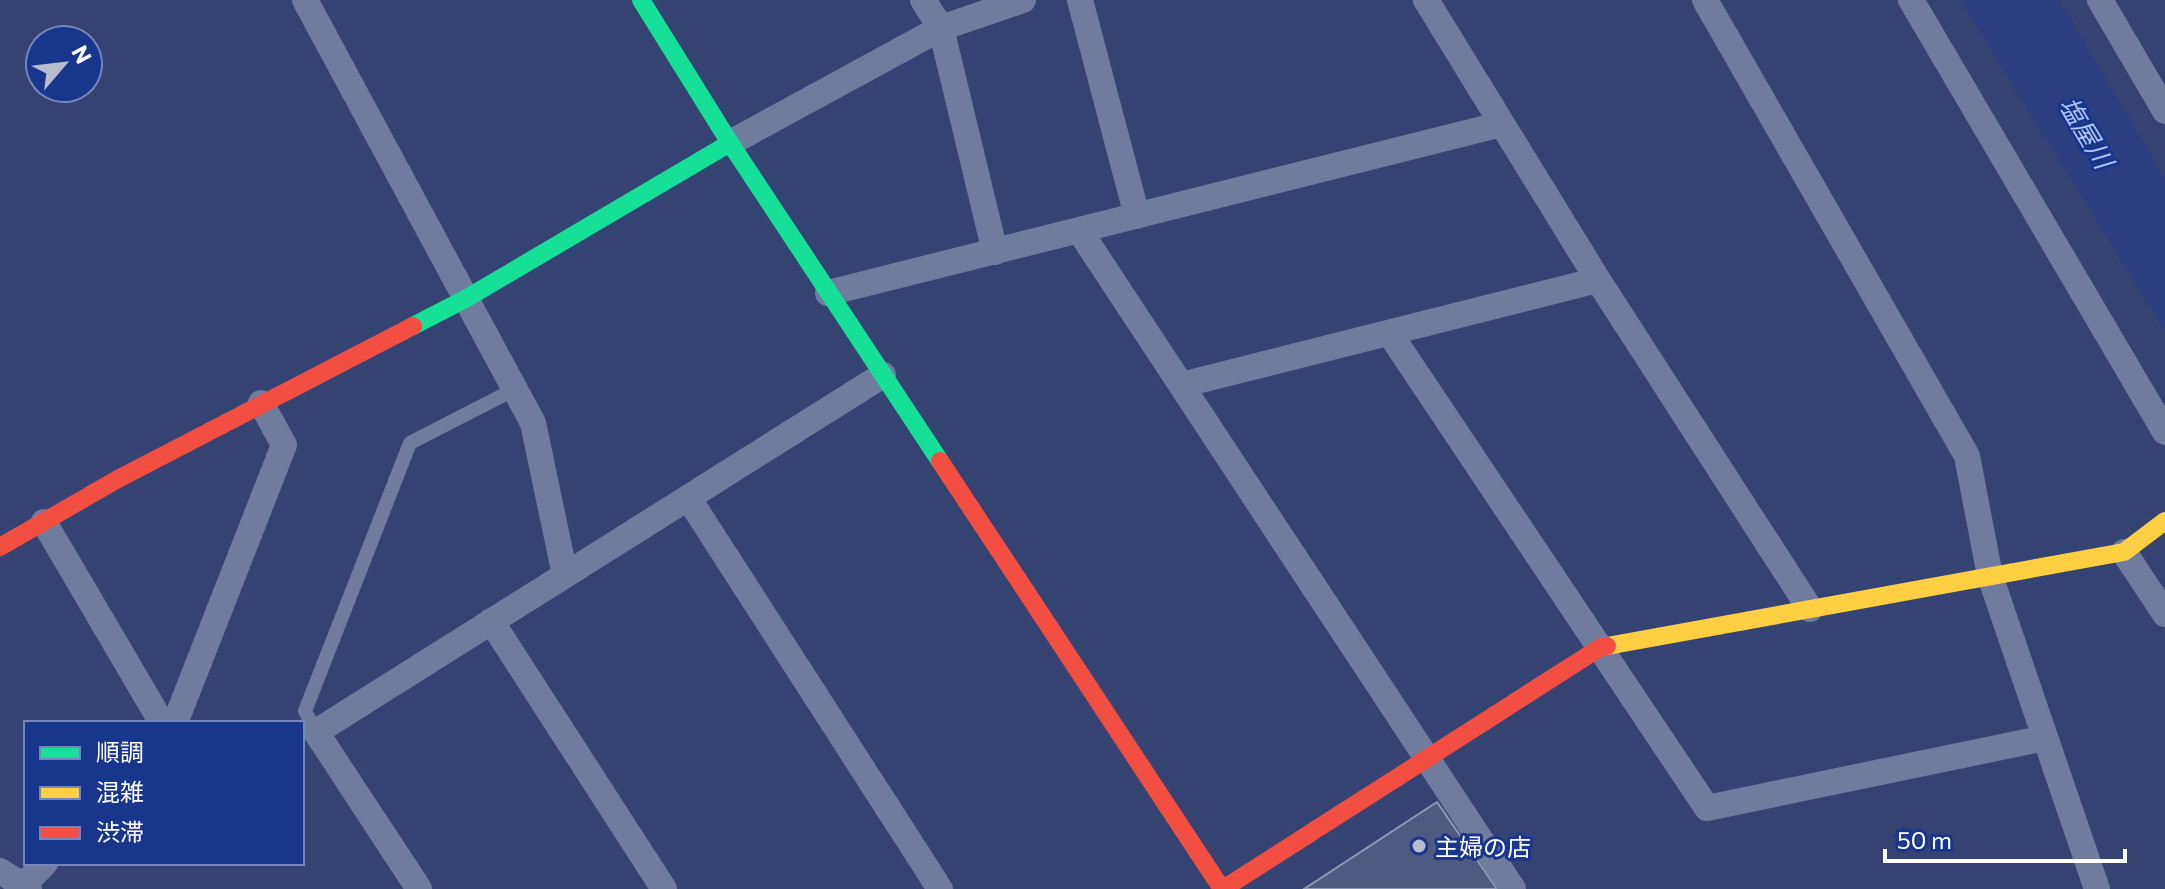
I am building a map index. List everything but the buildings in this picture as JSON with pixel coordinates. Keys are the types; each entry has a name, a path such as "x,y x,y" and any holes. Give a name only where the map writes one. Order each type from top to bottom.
{"street":[{"path":"305,0 533,423 565,575"},
{"path":"641,0 828,293 1222,889 1601,647 2124,552 2165,521"},
{"path":"923,0 941,28 995,252"},
{"path":"0,547 261,403 467,298 730,143 941,28 1023,0"},
{"path":"1080,0 1137,216"},
{"path":"1426,0 1598,280 1810,609"},
{"path":"1705,0 1967,456 1990,576 2097,889"},
{"path":"1911,0 2165,432"},
{"path":"2100,0 2165,111"},
{"path":"828,293 1502,124"},
{"path":"1079,230 1513,889"},
{"path":"1181,385 1598,280"},
{"path":"1390,334 1707,808 2045,738"},
{"path":"419,889 316,732 883,375"},
{"path":"176,721 284,445 261,403"},
{"path":"689,499 940,889"},
{"path":"44,522 161,721"},
{"path":"2124,552 2165,614"},
{"path":"491,621 664,889"},
{"path":"18,883 42,865"}],"lane":[{"path":"316,732 305,711 410,443 515,389"}],"water":[{"name":"塩屋川","path":"1960,0 2059,0 2165,178 2165,331"}],"traffic: fast":[{"path":"641,0 730,143 940,461"},
{"path":"413,326 467,298 730,143"}],"traffic: slow":[{"path":"1607,646 2124,552 2165,521"}],"traffic: jam":[{"path":"0,547 116,480 413,326"},
{"path":"940,461 1222,889"},
{"path":"1223,889 1607,646"}],"place":[{"name":"主婦の店","path":"1419,846"}]}
